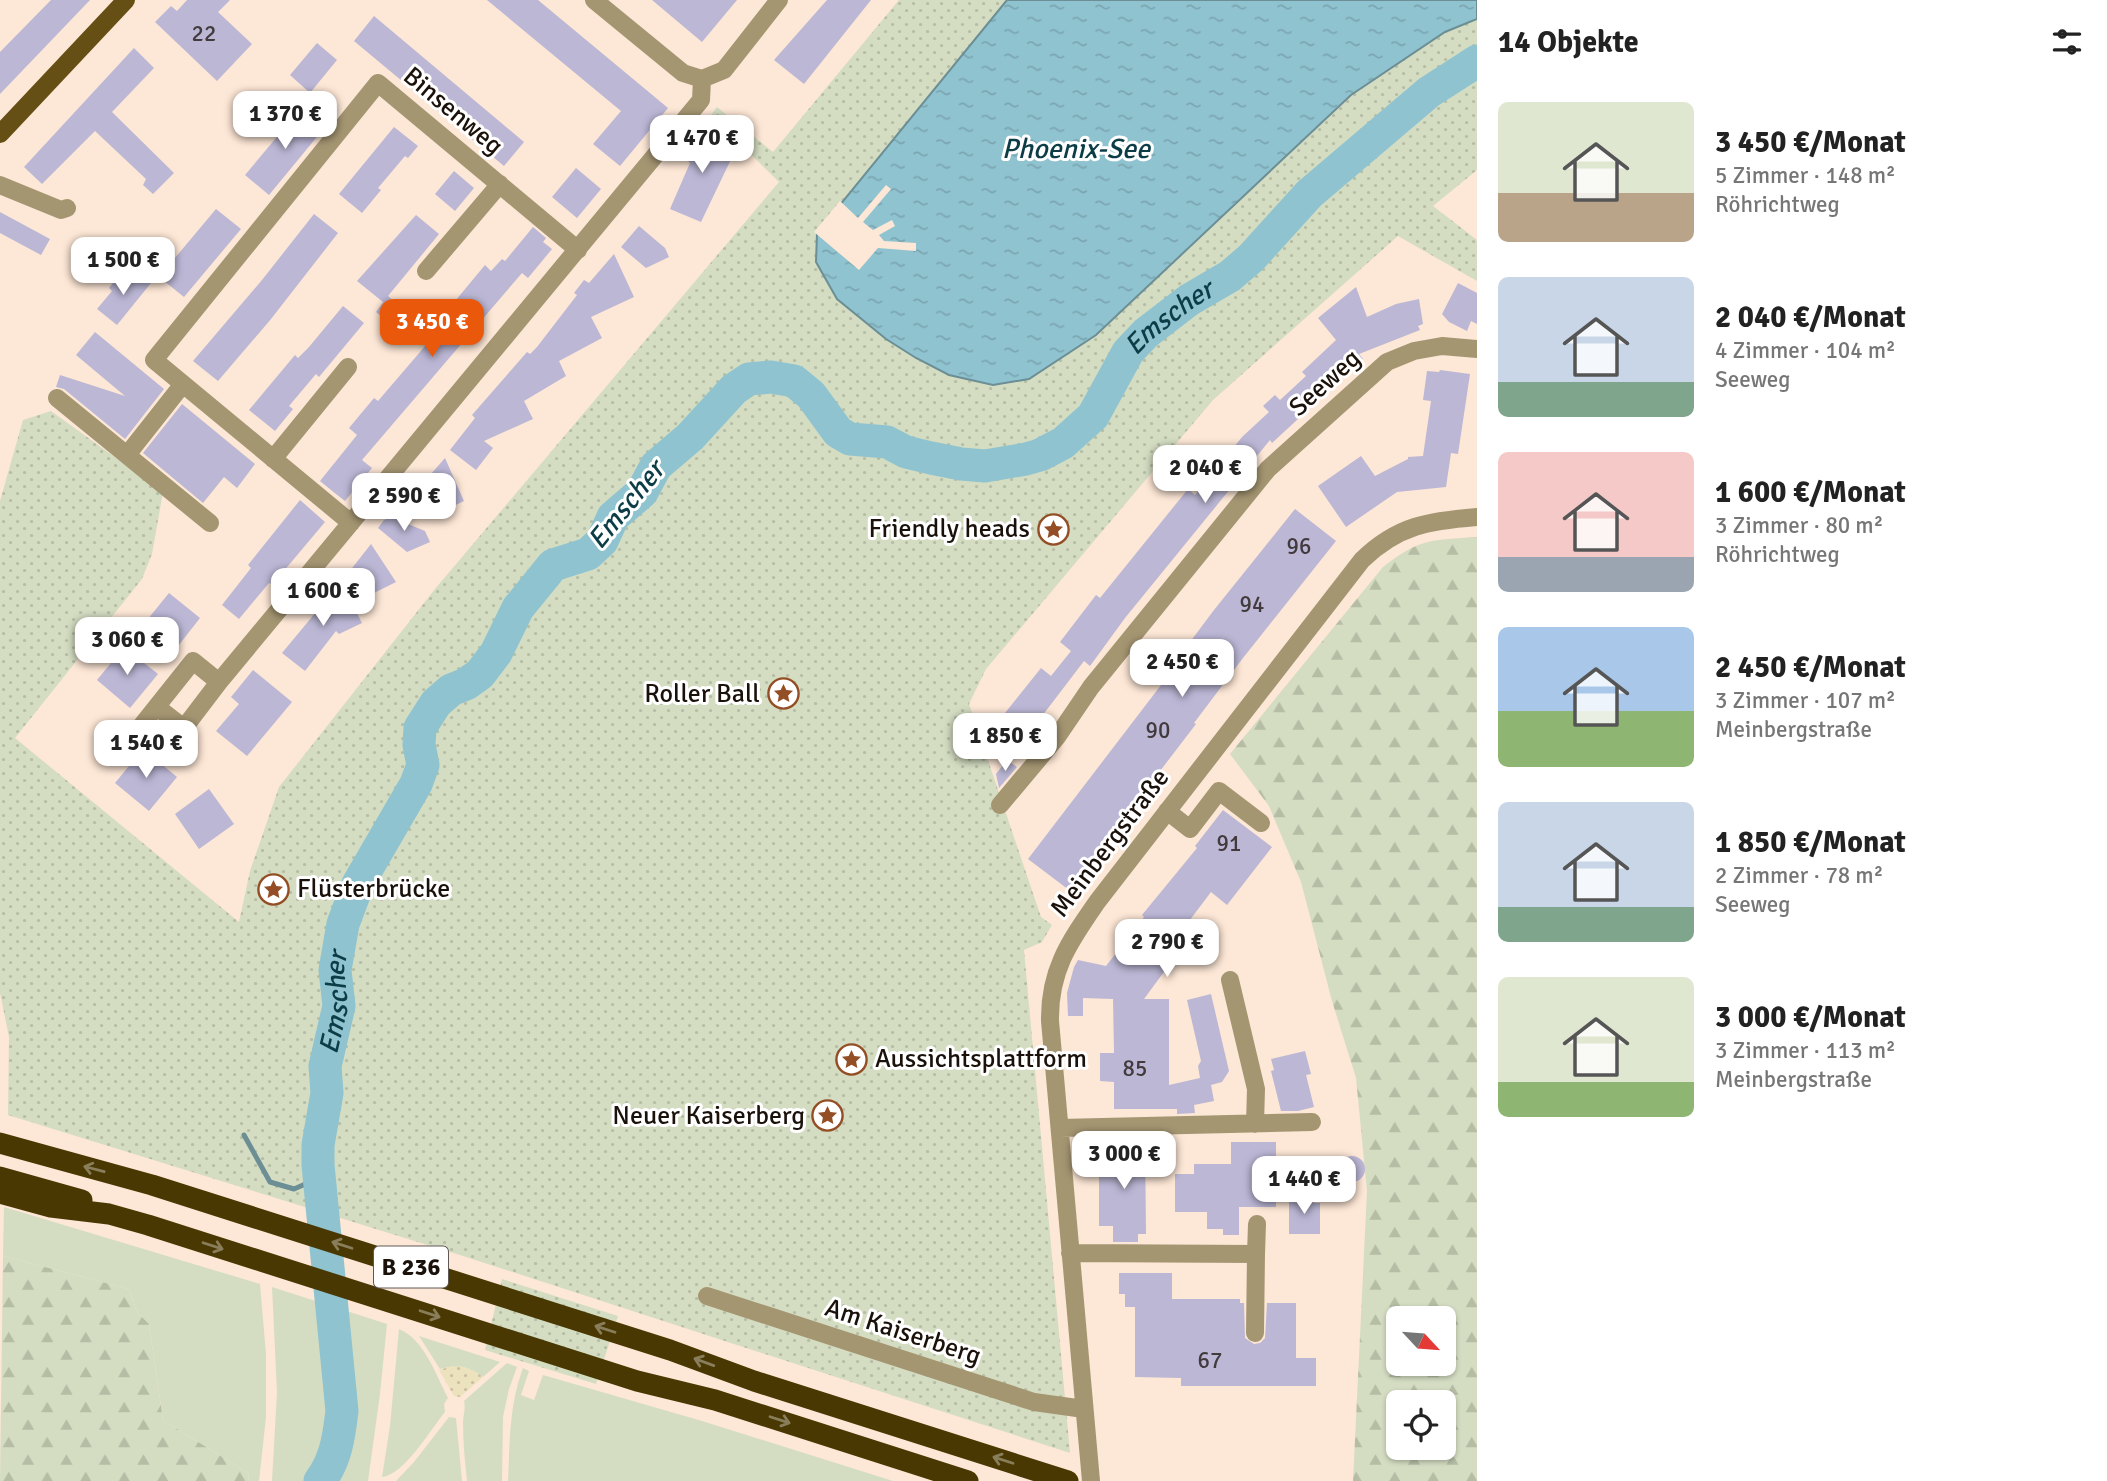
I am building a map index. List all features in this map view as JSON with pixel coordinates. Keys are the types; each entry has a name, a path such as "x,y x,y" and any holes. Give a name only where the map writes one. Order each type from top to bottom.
{"highway":[{"name":"B 236","path":"0,1143 152,1185 670,1350 754,1381 1068,1481"},
{"name":"B 236","path":"0,1177 31,1194 82,1199 109,1214 638,1381 715,1400 968,1481"},
{"path":"0,1193 31,1194"}],"main road":[{"path":"0,134 126,0"}],"street":[{"path":"594,0 682,73 702,79 724,70 779,0"},
{"path":"157,707 184,728 219,682 701,100 702,79"},
{"name":"Binsenweg","path":"351,523 154,360 378,83 578,250"},
{"name":"Binsenweg","path":"426,271 500,184"},
{"path":"0,185 61,210 67,208"},
{"name":"Seeweg","path":"1000,805 1057,737 1091,687 1268,469 1387,362 1414,351 1442,346 1477,349"},
{"path":"273,458 348,367"},
{"path":"127,455 184,384"},
{"path":"57,398 210,523"},
{"name":"Meinbergstraße","path":"1091,1481 1050,1007 1062,954 1097,901 1362,560 1397,532 1476,511"},
{"path":"121,750 193,661 219,682"},
{"path":"1167,811 1190,829 1219,791 1261,823"},
{"path":"1230,980 1256,1089 1255,1124"},
{"path":"1060,1128 1312,1122"},
{"path":"1255,1334 1256,1224"},
{"path":"1070,1253 1256,1254"},
{"name":"Am Kaiserberg","path":"707,1296 1034,1402 1084,1409"}],"green space":[{"path":"899,0 1477,0 1477,170 1433,206 1477,240 1477,281 1398,236 1213,400 986,669 969,704 1041,917 1052,925 1042,942 1024,950 1070,1453 463,1256 8,1115 9,1037 0,993 0,501 23,420 51,411 163,492 152,554 142,579 15,738 239,922 250,871 279,787 435,589 779,182 711,115 717,107 773,152"},
{"path":"1477,537 1477,1481 1353,1481 1367,1191 1356,1078 1332,1001 1301,882 1269,806 1230,754 1383,567 1407,550 1437,540"},
{"path":"4,1207 260,1284 266,1354 266,1417 259,1481 249,1481 248,1473 163,1420 149,1324 137,1312 129,1289 3,1256"},
{"path":"3,1256 129,1289 137,1312 149,1324 163,1420 248,1473 249,1481 0,1481"},
{"path":"502,1279 618,1316 596,1384 485,1350"},
{"path":"272,1287 387,1324 368,1481 272,1481 277,1392"},
{"path":"399,1329 408,1334 422,1349 448,1398 444,1404 445,1412 408,1460 382,1477 390,1426"},
{"path":"419,1336 500,1362 483,1377 462,1368 440,1369"},
{"path":"507,1363 517,1367 503,1417 502,1481 467,1481 463,1438 464,1401"},
{"path":"523,1368 529,1371 521,1395 534,1400 543,1375 893,1481 508,1481 513,1410"},
{"path":"449,1417 456,1418 462,1481 396,1481 414,1462"}],"sand":[{"path":"452,1366 469,1368 483,1377 460,1397 454,1396 439,1370"}],"water":[{"name":"Phoenix-See","path":"1007,0 1477,0 1477,19 1445,32 1351,95 1096,335 1029,379 993,385 949,375 916,358 886,339 837,299 816,262 817,233"}],"pier":[{"path":"886,185 891,189 863,222 873,230 892,220 895,226 879,235 884,241 916,243 916,251 878,248 859,270 814,232 840,201 858,218"}],"building":[{"path":"51,0 90,0 0,94 0,52"},
{"path":"187,0 230,0 218,12 252,44 217,81 155,22 171,6 177,11"},
{"path":"487,0 538,0 668,108 620,166 593,144 621,111"},
{"path":"652,0 737,0 702,42"},
{"path":"827,0 871,0 804,84 774,60"},
{"path":"374,16 524,142 504,166 354,41"},
{"path":"317,43 337,60 310,93 290,75"},
{"path":"134,48 154,68 112,112 174,173 153,194 143,185 146,179 95,131 42,184 24,167"},
{"path":"302,107 325,127 269,195 245,175"},
{"path":"394,127 418,146 408,158 405,156 378,188 381,190 362,213 339,194"},
{"path":"704,128 734,153 701,222 670,209 690,163 682,155"},
{"path":"576,168 601,189 577,218 552,197"},
{"path":"454,171 474,188 455,211 435,194"},
{"path":"216,209 241,229 184,297 159,277"},
{"path":"0,212 50,239 41,255 0,233"},
{"path":"314,214 338,233 271,319 218,381 193,361"},
{"path":"416,215 439,234 388,296 407,312 395,327 376,312 383,302 357,281"},
{"path":"639,226 665,248 669,257 646,268 621,247"},
{"path":"533,227 546,238 543,242 552,249 528,278 522,273 362,460 372,468 345,501 320,481 357,435 349,428 374,398 378,401 426,345 422,341 485,265 491,271 502,259 505,261"},
{"path":"614,254 634,297 591,317 602,338 559,361 566,376 524,401 533,419 484,441 493,448 476,470 450,450 475,418 472,415 527,352 530,354 537,347 577,295 574,293 584,280 589,283"},
{"path":"135,270 151,283 117,325 97,309 112,291 109,288 118,277 125,283"},
{"path":"1458,283 1477,293 1477,324 1471,321 1467,331 1449,322 1442,314"},
{"path":"1356,287 1367,317 1396,304 1419,299 1423,324 1418,326 1420,330 1359,354 1363,359 1272,443 1270,440 1125,618 1090,666 1084,661 1010,758 985,738 1041,668 1051,676 1071,651 1060,642 1096,595 1100,598 1188,489 1195,495 1242,437 1269,412 1263,406 1275,395 1280,400 1306,376 1302,372 1336,340 1318,318"},
{"path":"343,306 364,323 319,377 316,374 289,406 293,409 275,431 249,410 295,355 298,358 309,347"},
{"path":"95,332 164,389 125,439 64,389 56,387 60,375 125,396 76,355"},
{"path":"1427,371 1470,374 1458,454 1451,453 1446,487 1397,492 1346,527 1318,486 1361,456 1375,476 1408,457 1423,456 1431,401 1423,400"},
{"path":"182,404 255,464 237,488 224,477 203,503 143,453"},
{"path":"445,458 464,501 441,512 417,490"},
{"path":"300,500 325,522 272,585 269,583 239,619 222,605 251,568 248,565"},
{"path":"1295,509 1336,541 1243,658 1069,890 1028,859 1171,672 1169,670 1214,610"},
{"path":"402,513 408,524 425,531 430,542 407,552 378,528 384,520"},
{"path":"371,544 396,582 374,593 349,572"},
{"path":"341,582 362,623 339,634 336,631 305,671 282,653"},
{"path":"169,593 200,618 175,650 143,625"},
{"path":"124,647 158,674 130,708 97,680"},
{"path":"253,670 292,702 247,756 216,731 239,704 231,697"},
{"path":"143,749 177,777 149,811 115,783"},
{"path":"1007,760 1017,767 999,788 996,774"},
{"path":"209,789 234,824 199,849 175,814"},
{"path":"1223,810 1272,847 1227,905 1211,892 1168,949 1169,965 1144,999 1169,999 1169,1085 1200,1078 1198,1066 1201,1061 1187,1000 1211,994 1229,1071 1222,1082 1211,1085 1214,1101 1194,1105 1195,1113 1177,1114 1177,1109 1114,1109 1114,1082 1100,1081 1100,1053 1114,1053 1113,999 1083,998 1083,1016 1068,1016 1067,993 1074,967 1078,960 1106,966"},
{"path":"1305,1051 1311,1074 1306,1075 1314,1107 1281,1111 1271,1071 1274,1070 1271,1059"},
{"path":"1108,1141 1145,1141 1146,1234 1138,1234 1138,1242 1113,1242 1113,1226 1099,1226 1099,1172 1108,1172"},
{"path":"1231,1142 1276,1142 1276,1207 1239,1207 1239,1235 1223,1235 1223,1229 1207,1229 1207,1212 1175,1212 1175,1174 1194,1174 1194,1164 1231,1164"},
{"path":"1352,1156 1361,1160 1365,1169 1361,1178 1352,1182 1343,1178 1339,1169 1343,1160"},
{"path":"1289,1196 1314,1196 1314,1203 1320,1203 1320,1234 1289,1234"},
{"path":"1119,1273 1172,1273 1172,1299 1240,1299 1240,1303 1244,1303 1245,1338 1254,1344 1265,1338 1267,1303 1296,1303 1296,1358 1316,1358 1316,1386 1181,1386 1181,1378 1135,1377 1135,1307 1125,1307 1125,1294 1119,1294"}],"waterway":[{"name":"Emscher","path":"320,1481 333,1456 342,1411 318,1165 318,1145 327,1093 325,1066 339,1006 335,970 343,924 358,884 416,784 423,765 419,745 420,728 436,703 451,690 480,674 496,653 518,608 553,565 588,554 602,541 613,517 642,492 656,466 690,437 734,389 749,379 771,377 794,381 811,395 838,432 850,439 887,442 906,452 961,464 985,466 1040,455 1063,443 1093,416 1128,352 1146,333 1189,300 1230,276 1251,258 1309,194 1429,92 1477,61"},
{"path":"244,1135 270,1182 294,1189 319,1178"}],"place":[{"name":"Friendly heads","path":"1053,529"},
{"name":"Roller Ball","path":"783,694"},
{"name":"Flüsterbrücke","path":"274,889"},
{"name":"Aussichtsplattform","path":"852,1059"},
{"name":"Neuer Kaiserberg","path":"828,1116"}]}
